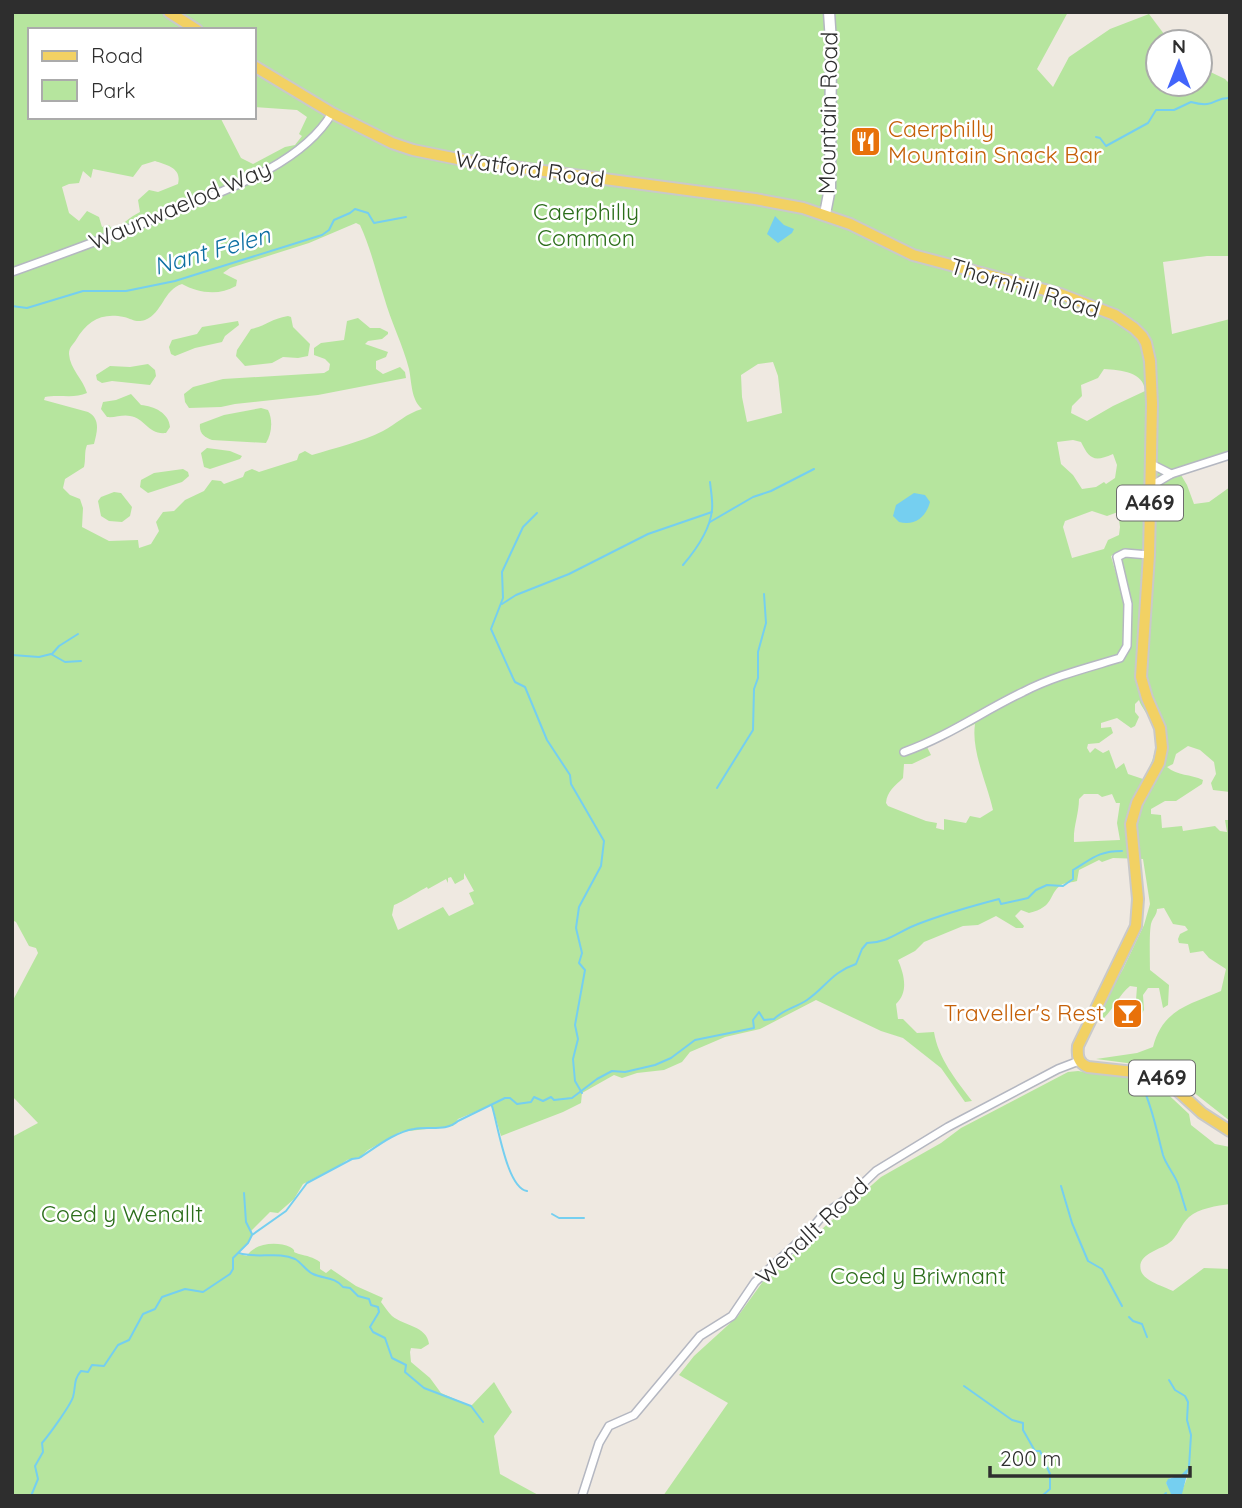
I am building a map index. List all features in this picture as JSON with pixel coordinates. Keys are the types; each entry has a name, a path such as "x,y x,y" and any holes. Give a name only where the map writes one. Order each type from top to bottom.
{"main road":[{"path":"169,12 194,28"},
{"name":"Mountain Road","path":"825,214 830,188 829,12"},
{"name":"Watford Road","path":"256,67 332,114 392,143 435,156 755,199 825,214"},
{"name":"Thornhill Road","path":"825,214 913,255 1060,294 1115,315 1134,328 1146,343 1150,361 1151,486 1141,677 1163,743 1155,771 1137,803 1131,824 1138,899 1136,926 1077,1046 1079,1061"},
{"name":"A469","path":"1079,1061 1088,1067 1143,1073 1167,1080 1202,1113 1230,1130"}],"street":[{"name":"Waunwaelod Way","path":"12,272 141,224 261,174 297,151 332,114"},
{"path":"1151,486 1171,474 1230,455"},
{"path":"1151,464 1171,474"},
{"path":"904,752 941,737 1032,688 1123,655 1127,646 1128,604 1118,557 1125,553 1149,555"},
{"name":"Wenallt Road","path":"582,1496 598,1443 609,1426 634,1415 700,1336 732,1316 755,1282 807,1234 823,1215 848,1198 876,1171 948,1127 1058,1069 1079,1061"}],"green space":[{"path":"12,12 1068,12 1037,69 1053,87 1069,57 1110,29 1149,14 1160,28 1144,28 1144,98 1214,98 1214,74 1230,84 1230,256 1163,262 1172,334 1230,319 1230,451 1177,469 1194,504 1209,502 1230,487 1230,792 1213,790 1211,783 1216,774 1214,762 1200,750 1188,746 1176,754 1173,764 1167,767 1203,780 1202,784 1176,801 1165,801 1151,809 1151,814 1161,815 1162,828 1182,826 1183,831 1215,826 1220,831 1227,832 1225,820 1230,820 1230,1121 1169,1073 1150,1066 1096,1059 1137,1053 1153,1047 1157,1034 1170,1016 1221,991 1226,969 1203,951 1190,953 1188,944 1179,943 1178,939 1180,934 1188,930 1185,926 1173,924 1164,908 1157,909 1150,928 1150,970 1169,985 1168,1005 1163,1008 1159,988 1148,988 1143,995 1144,1010 1141,1015 1136,1000 1137,987 1130,986 1098,1022 1095,1019 1123,969 1144,925 1150,904 1143,859 1099,860 1079,870 1077,881 1061,885 1043,907 1029,913 1021,910 1015,916 1023,928 1016,928 996,916 978,925 963,926 924,942 915,951 898,960 904,988 896,1004 898,1019 903,1019 917,1033 934,1032 944,1060 972,1101 965,1102 941,1068 903,1038 881,1031 816,1000 760,1029 725,1037 690,1052 682,1062 664,1070 637,1073 622,1078 614,1075 582,1093 581,1103 501,1136 492,1105 458,1119 453,1126 400,1132 360,1157 347,1160 303,1184 294,1199 278,1213 270,1212 251,1231 251,1238 239,1254 247,1256 255,1248 266,1244 285,1245 320,1262 320,1269 326,1273 331,1269 356,1286 383,1298 381,1302 392,1316 424,1333 429,1344 421,1349 411,1348 411,1362 430,1378 441,1393 471,1406 494,1382 512,1412 494,1436 500,1474 540,1496 12,1496 12,1137 38,1123 12,1096 12,1002 38,953 36,948 29,946 16,922 12,920","holes":["155,161 169,166 178,174 178,184 158,192 149,190 138,200 140,212 113,230 109,225 102,227 99,217 87,211 79,221 69,213 62,187 79,183 83,171 91,178 93,169 133,177 142,165","356,223 360,225 409,369 414,396 422,409 357,442 312,455 305,451 299,454 297,460 259,472 252,469 245,472 243,477 224,484 212,480 204,491 185,500 174,511 163,512 156,522 159,531 151,544 139,548 138,540 109,541 82,527 83,508 80,499 63,488 65,479 84,467 87,445 94,444 97,426 95,418 88,412 44,400 45,397 87,393 69,354 80,333 90,323 102,317 145,320 156,312 171,291 182,284 209,292 229,289 236,286 237,280 223,273 230,268 309,243","773,362 778,376 782,413 747,422 741,375 758,364","1104,369 1124,371 1136,376 1141,380 1145,391 1087,421 1071,413 1072,406 1082,396 1081,385 1098,378","1057,442 1081,442 1089,455 1096,458 1113,454 1117,465 1115,478 1106,484 1104,482 1096,487 1082,489 1073,475 1061,464","1092,511 1107,516 1118,512 1119,535 1108,540 1104,549 1072,558 1063,527 1065,521","1122,550 1126,557 1121,560 1130,594 1123,655 1039,681 1117,655 1123,646 1123,598 1111,556","1139,700 1151,721 1156,738 1153,759 1143,779 1128,774 1124,763 1116,769 1109,750 1103,753 1095,748 1090,753 1087,748 1088,744 1099,743 1113,733 1111,727 1101,728 1101,723 1117,718 1131,728 1135,726 1139,717 1135,712 1135,704","975,724 977,756 993,810 980,818 970,816 966,823 944,819 944,830 936,828 937,823 888,806 888,795 903,778 904,764 912,764 931,755 927,747","1084,794 1098,794 1102,797 1112,794 1116,803 1120,803 1117,823 1120,840 1074,842 1079,799","464,873 474,891 469,893 474,904 449,916 443,907 398,930 392,915 394,905 446,879 448,883 448,878 451,877 455,884 464,879"]},
{"path":"291,317 293,327 310,344 308,356 283,357 272,363 245,366 236,356 251,329"},
{"path":"358,318 370,328 380,328 388,332 382,339 365,344 388,352 386,357 376,361 376,369 383,374 400,367 406,378 318,395 221,407 189,408 185,402 184,394 193,387 223,379 324,373 329,370 330,364 314,355 314,348 321,343 344,340 347,321"},
{"path":"238,321 239,325 225,336 222,342 175,356 171,354 169,347 172,340 197,334 202,327"},
{"path":"148,364 155,370 156,376 150,385 112,381 102,383 97,380 96,375 110,366"},
{"path":"131,394 141,405 164,414 170,427 166,433 151,429 135,417 107,417 101,409 103,402"},
{"path":"261,408 268,410 271,418 271,431 266,443 212,440 200,430 200,424 224,415"},
{"path":"207,448 230,451 242,456 210,469 204,467 201,453"},
{"path":"183,469 189,476 182,482 148,493 140,487 141,480 154,473"},
{"path":"114,492 121,493 132,507 130,516 122,522 109,521 101,516 98,501"},
{"name":"Coed y Briwnant","path":"1068,1072 1143,1080 1158,1085 1189,1114 1191,1125 1215,1144 1230,1147 1230,1204 1193,1214 1172,1241 1150,1253 1140,1265 1146,1278 1173,1291 1204,1268 1230,1269 1230,1496 1180,1496 1189,1473 1171,1477 1166,1483 1173,1496 663,1496 728,1403 679,1375 694,1356 738,1316 764,1280 881,1177 941,1143 961,1128"}],"water":[{"path":"775,216 784,225 794,229 778,243 767,234"},
{"path":"914,493 925,495 930,502 928,507 919,519 910,523 899,522 893,516 896,505"},
{"path":"1189,1467 1182,1494 1172,1496 1166,1483 1168,1479 1181,1475"}],"waterway":[{"path":"1096,137 1106,146 1148,123 1156,110 1174,110 1191,102 1210,104 1230,98"},
{"name":"Nant Felen","path":"12,306 27,308 83,291 126,291 175,281 322,235 329,230 334,220 355,209 368,213 374,223 406,217"},
{"path":"710,522 753,497 814,469"},
{"path":"683,565 697,547 711,518 710,482"},
{"path":"502,604 648,534 712,512"},
{"path":"537,513 523,527 502,572 503,598 491,629 515,682 525,687 547,740 570,775 571,784 604,841 601,866 579,907 576,928 582,953 579,963 585,970 575,1025 578,1039 573,1059 575,1081 582,1093"},
{"path":"717,788 753,730 758,652 766,623 764,594"},
{"path":"52,654 78,634"},
{"path":"12,655 39,657 51,654 65,662 81,661"},
{"path":"31,1496 38,1479 35,1466 43,1452 42,1443 71,1401 78,1374 81,1371 88,1372 92,1365 104,1366 118,1345 129,1340 143,1314 155,1309 162,1297 185,1289 203,1292 230,1274 233,1258 252,1235 286,1211 307,1183 352,1159 359,1158 399,1133 448,1126 505,1098 510,1098 517,1104 531,1102 534,1097 543,1101 551,1097 554,1100 572,1098 612,1071 625,1072 655,1065 671,1058 695,1040 754,1028 753,1020 759,1012 764,1020 774,1019 807,1000 835,975 856,964 867,943 881,941 918,924 968,907 999,899 1001,904 1028,898 1047,885 1063,886 1073,879 1073,870 1091,859 1107,852 1122,851"},
{"path":"1143,1088 1163,1155 1177,1181 1186,1210"},
{"path":"492,1106 509,1168 520,1187 527,1191"},
{"path":"1061,1186 1072,1223 1088,1261 1102,1269 1122,1306"},
{"path":"244,1193 246,1222 252,1234"},
{"path":"552,1214 559,1218 584,1218"},
{"path":"239,1253 295,1259 311,1273 333,1280 350,1288 358,1296 369,1299 371,1305 378,1307 379,1312 370,1327 373,1332 385,1338 392,1358 406,1365 405,1372 424,1388 471,1406 483,1422"},
{"path":"1129,1317 1142,1324 1147,1337"},
{"path":"1169,1380 1188,1402 1187,1420 1191,1435 1189,1467"},
{"path":"964,1386 1012,1420 1023,1423 1023,1430 1035,1451 1040,1451 1050,1474 1050,1489 1042,1496"},
{"path":"1163,1496 1166,1493"}],"place":[{"name":"Caerphilly Mountain Snack Bar","path":"865,142"},
{"name":"Traveller's Rest","path":"1127,1013"}],"park label":[{"name":"Caerphilly Common","path":"586,225"},
{"name":"Coed y Wenallt","path":"122,1214"}]}
